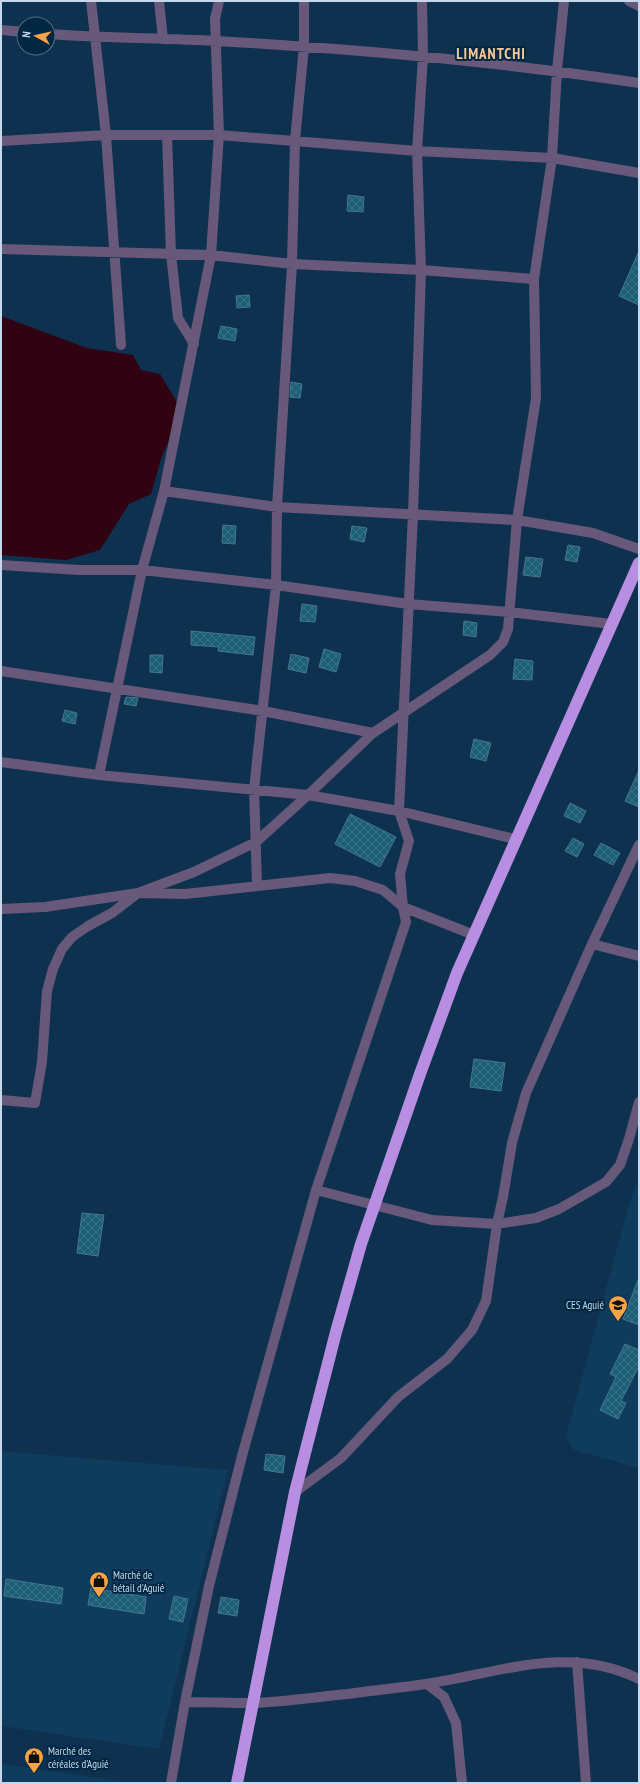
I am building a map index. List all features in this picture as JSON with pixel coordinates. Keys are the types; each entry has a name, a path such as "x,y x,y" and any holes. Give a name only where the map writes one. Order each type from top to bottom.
{"highway":[{"path":"237,1783 295,1492 336,1332 361,1244 457,973 515,839 639,563"}],"street":[{"path":"91,1 106,135 113,252 122,345"},
{"path":"159,1 163,39"},
{"path":"99,775 142,570 164,491 212,255 219,135 215,18 219,1"},
{"path":"257,885 254,789 264,711 276,585 277,507 292,264 295,140 304,47 304,1"},
{"path":"171,1783 185,1702 211,1578 242,1456 316,1190 406,922 400,874 409,841 399,811 405,710 408,604 413,514 420,270 417,151 423,57 422,1"},
{"path":"1,1100 35,1103 42,1062 47,991 53,969 62,949 72,937 88,926 112,913 138,893 194,872 256,842 373,733 405,710 490,655 503,642 508,629 517,520 536,398 534,279 552,158 557,70 564,1"},
{"path":"629,1 639,6"},
{"path":"1,30 16,31"},
{"path":"56,35 216,41 304,47 557,70 639,83"},
{"path":"1,141 106,135 219,135 417,151 552,158 639,173"},
{"path":"167,135 171,254 178,318 194,344"},
{"path":"1,249 212,255 292,264 420,270 534,279"},
{"path":"164,491 277,507 517,520 592,533 639,549"},
{"path":"1,565 80,570 142,570 276,585 408,604 509,612 612,624"},
{"path":"1,671 264,711 373,733"},
{"path":"1,762 99,775 308,795 399,811 515,839"},
{"path":"295,1492 341,1458 398,1398 447,1359 472,1330 486,1301 497,1224 504,1197 512,1143 526,1093 592,944 639,845"},
{"path":"1,909 45,907 138,893 186,894 330,878 355,881 383,890 403,907 474,935"},
{"path":"592,944 639,956"},
{"path":"316,1190 432,1220 497,1224 536,1218 560,1209 606,1182 620,1165 639,1102"},
{"path":"185,1702 253,1702 325,1696 427,1684 486,1672 553,1662 577,1662 602,1665 621,1670 639,1679"},
{"path":"577,1662 586,1783"},
{"path":"427,1684 444,1697 456,1723 462,1783"}],"shaded area":[{"path":"1,316 87,348 133,355 141,370 160,374 177,402 173,430 161,459 151,494 129,504 100,550 66,560 1,555"},
{"name":"CES Aguié","path":"639,1176 639,1468 574,1450 566,1436 628,1208"},
{"name":"Marché de bétail d'Aguié","path":"1,1451 228,1470 159,1749 1,1726"},
{"name":"Marché des céréales d'Aguié","path":"1,1764 134,1783 1,1783"}],"building":[{"path":"348,195 364,197 363,212 347,211"},
{"path":"639,251 639,305 619,296"},
{"path":"249,295 250,307 237,308 236,296"},
{"path":"221,326 237,329 235,341 218,338"},
{"path":"291,382 302,384 300,398 290,397"},
{"path":"223,525 236,526 235,544 222,543"},
{"path":"352,526 367,528 364,542 350,539"},
{"path":"568,545 580,547 577,562 565,560"},
{"path":"526,557 543,559 540,577 523,575"},
{"path":"302,604 317,606 315,622 300,621"},
{"path":"464,621 477,623 476,637 463,635"},
{"path":"191,631 255,637 253,655 218,651 219,647 191,645"},
{"path":"324,649 341,654 336,672 319,667"},
{"path":"291,654 309,658 306,673 288,669"},
{"path":"150,655 163,655 162,673 150,672"},
{"path":"515,659 533,661 532,680 513,679"},
{"path":"126,697 138,698 136,706 124,704"},
{"path":"65,710 77,713 75,724 62,721"},
{"path":"474,739 491,743 486,761 470,757"},
{"path":"639,770 639,807 625,801"},
{"path":"570,803 586,811 580,823 564,816"},
{"path":"350,814 396,837 380,867 335,844"},
{"path":"573,838 584,844 577,857 565,851"},
{"path":"601,843 620,853 613,865 594,855"},
{"path":"474,1059 505,1063 501,1091 470,1087"},
{"path":"82,1213 104,1215 98,1256 77,1253"},
{"path":"639,1280 639,1325 623,1319"},
{"path":"625,1344 639,1350 639,1366 621,1401 626,1403 618,1419 600,1410 616,1377 610,1374"},
{"path":"266,1454 285,1456 283,1473 264,1470"},
{"path":"6,1579 63,1588 61,1604 4,1596"},
{"path":"91,1588 146,1597 144,1614 88,1605"},
{"path":"174,1596 188,1599 183,1622 169,1619"},
{"path":"221,1597 239,1600 237,1616 218,1613"}],"place":[{"name":"CES Aguié","path":"618,1322"},
{"name":"Marché de bétail d'Aguié","path":"99,1598"},
{"name":"Marché des céréales d'Aguié","path":"34,1774"}],"district":[{"name":"LIMANTCHI","path":"491,53"}]}
